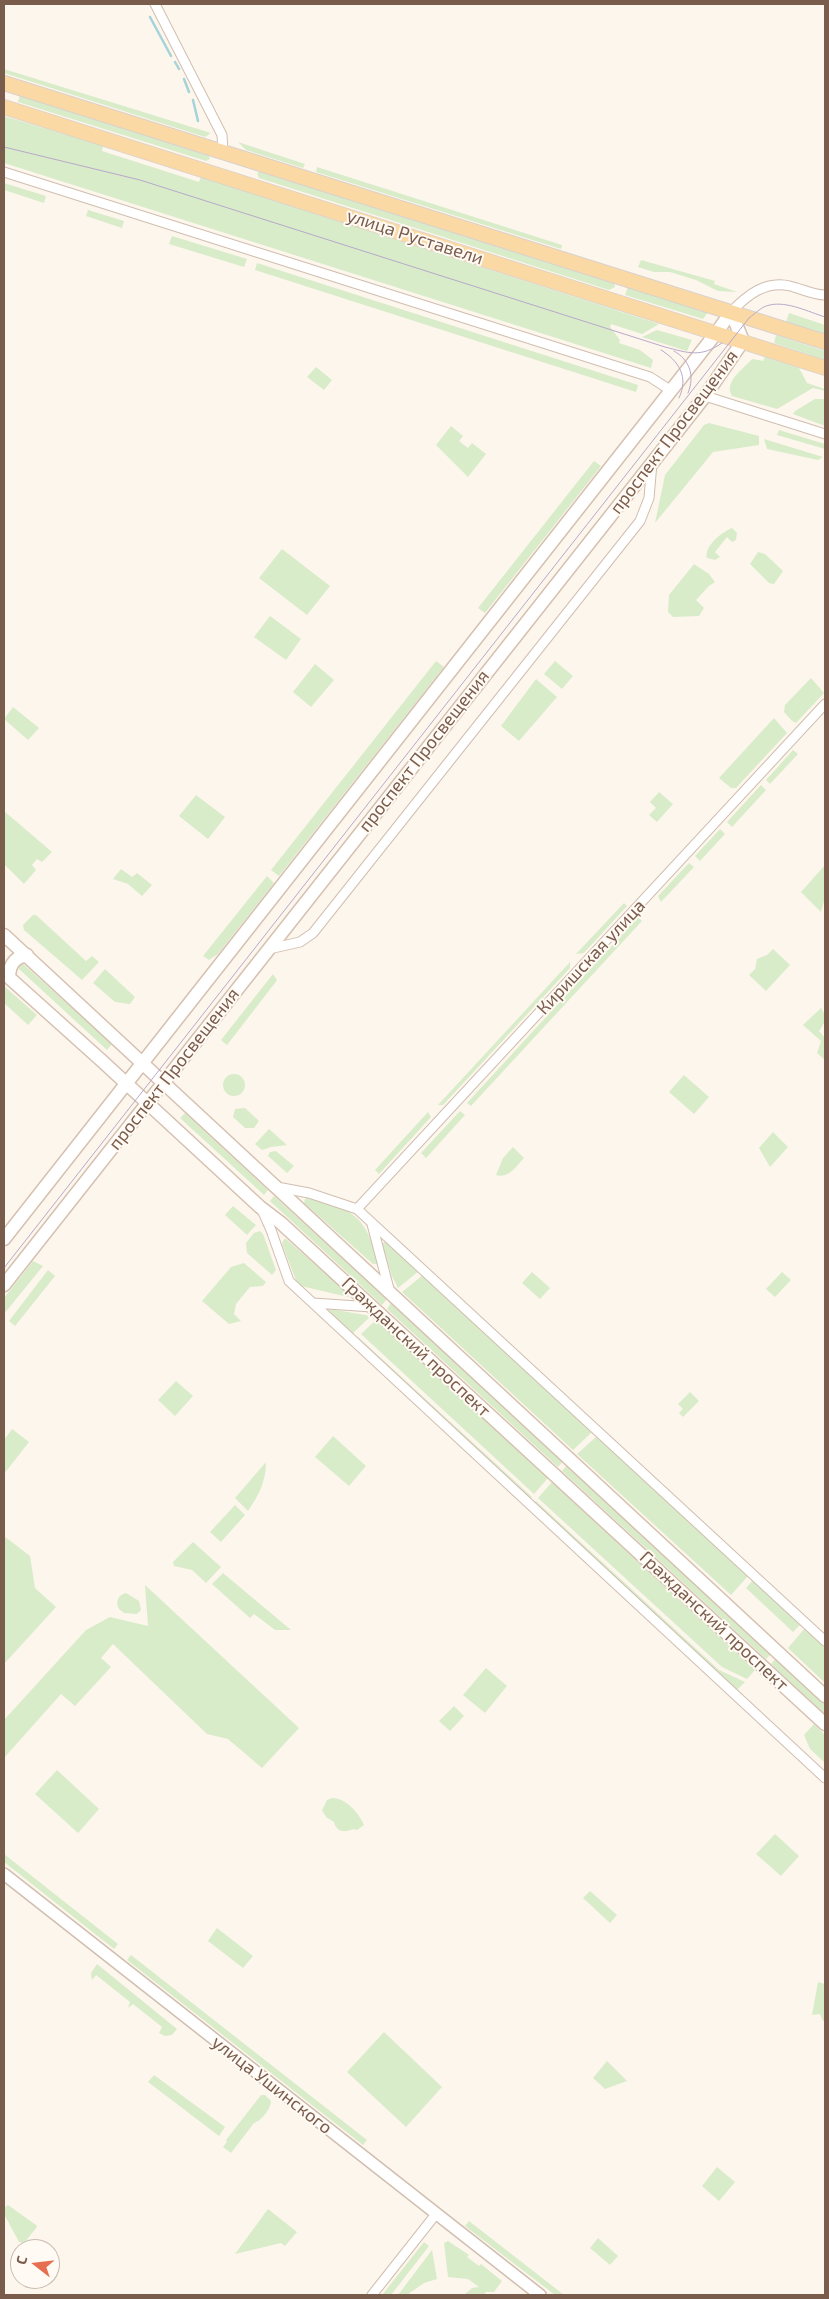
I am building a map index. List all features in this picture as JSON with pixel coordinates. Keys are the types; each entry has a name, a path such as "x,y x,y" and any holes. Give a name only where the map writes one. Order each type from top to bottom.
{"main road":[{"name":"улица Руставели","path":"4,83 825,342"},
{"name":"улица Руставели","path":"4,107 717,332 825,368"},
{"path":"216,174 223,152"},
{"path":"609,299 618,295 621,290 622,286 618,276"},
{"name":"проспект Просвещения","path":"4,1239 731,312"},
{"name":"проспект Просвещения","path":"4,1285 705,396 743,341 731,312"},
{"name":"Гражданский проспект","path":"4,935 277,1187 295,1207 825,1696"},
{"path":"7,974 14,961 20,956 27,955"},
{"name":"Гражданский проспект","path":"7,974 260,1207 281,1223 825,1724"}],"street":[{"path":"155,4 222,136 223,152"},
{"path":"4,172 650,377 670,390"},
{"path":"731,312 752,293 771,286 789,286 825,295"},
{"path":"705,396 825,434"},
{"path":"268,949 300,942 312,933 640,521 649,498 652,463"},
{"name":"Киришская улица","path":"357,1209 825,704"},
{"path":"277,1187 309,1193 357,1209 825,1641"},
{"path":"260,1207 271,1230 289,1280 825,1778"},
{"name":"Гражданский проспект","path":"372,1224 390,1293"},
{"path":"313,1303 372,1307"},
{"name":"улица Ушинского","path":"4,1874 540,2295"},
{"path":"372,2295 436,2214"}],"green space":[{"path":"4,69 211,133 205,137 4,73"},
{"path":"20,95 208,154 210,159 206,161 18,102"},
{"path":"4,116 103,146 102,151 199,182 201,177 659,324 642,334 611,324 610,327 620,340 619,343 640,350 653,360 651,368 4,163"},
{"path":"238,142 305,164 303,168 246,150"},
{"path":"317,167 562,245 561,249 316,172"},
{"path":"261,171 614,282 615,287 609,290 259,178 257,173"},
{"path":"4,183 46,196 44,203 4,190"},
{"path":"88,210 124,221 122,228 86,216"},
{"path":"172,236 247,259 244,267 169,244"},
{"path":"641,260 715,281 714,284 737,292 718,291 696,280 670,272 654,272 638,267"},
{"path":"257,263 638,385 636,392 255,270"},
{"path":"628,286 708,312 703,319 625,295"},
{"path":"789,313 825,325 825,335 786,322"},
{"path":"657,330 692,340 687,351 642,337"},
{"path":"776,335 825,351 825,360 774,343"},
{"path":"765,357 799,368 807,383 825,389 825,391 813,388 777,409 732,396 730,386 735,377 753,359 763,361"},
{"path":"316,367 332,380 324,390 307,377"},
{"path":"815,399 825,399 825,426 793,414"},
{"path":"709,423 759,436 759,445 713,452 655,523 665,475 704,425"},
{"path":"451,426 463,436 459,441 468,448 472,443 486,454 468,477 436,445"},
{"path":"779,430 825,444 825,449 777,435"},
{"path":"764,439 823,457 818,460 767,449"},
{"path":"594,461 601,466 485,613 478,608"},
{"path":"732,528 737,533 736,540 732,542 727,537 715,552 720,557 715,560 707,558 708,549 711,544 719,536"},
{"path":"282,549 330,586 307,615 259,578"},
{"path":"758,552 765,554 783,571 774,584 769,583 750,564"},
{"path":"694,564 709,574 715,582 696,600 704,608 699,616 673,617 668,612 669,595"},
{"path":"270,616 301,639 286,660 254,637"},
{"path":"436,661 444,667 279,876 271,870"},
{"path":"555,661 573,676 562,689 544,674"},
{"path":"315,664 334,680 311,707 293,692"},
{"path":"811,678 824,693 796,723 784,712 785,705"},
{"path":"536,679 557,697 519,741 501,726"},
{"path":"13,707 39,728 28,740 4,719"},
{"path":"774,718 787,733 736,788 731,788 719,778"},
{"path":"793,750 798,754 770,784 766,780"},
{"path":"761,785 766,790 732,827 727,822"},
{"path":"659,792 673,804 657,822 649,815 656,808 650,802"},
{"path":"196,795 225,817 208,839 179,816"},
{"path":"4,811 52,852 42,862 37,859 32,865 36,870 24,884 4,864"},
{"path":"720,829 725,834 700,861 695,856"},
{"path":"689,863 694,867 661,902 658,896"},
{"path":"825,865 825,898 821,912 801,892"},
{"path":"121,869 132,877 137,873 152,885 142,896 128,884 113,879"},
{"path":"267,876 274,883 218,954 209,960 203,956"},
{"path":"624,903 627,906 584,953 576,954"},
{"path":"33,915 36,915 86,961 92,956 99,962 82,980 24,930 23,925"},
{"path":"638,917 642,921 471,1106 467,1103"},
{"path":"773,949 790,965 766,991 749,975 755,969 757,959 767,955"},
{"path":"21,962 112,1044 107,1050 19,969 18,966"},
{"path":"570,962 570,968 443,1105 438,1105"},
{"path":"105,969 135,997 130,1004 115,1002 93,983"},
{"path":"273,974 277,980 227,1045 221,1040"},
{"path":"4,986 37,1015 28,1025 4,1003"},
{"path":"821,1008 825,1020 819,1031 825,1038 825,1060 817,1053 821,1041 803,1025"},
{"path":"234,1074 242,1077 245,1085 242,1093 234,1096 226,1093 223,1085 226,1077"},
{"path":"684,1075 709,1097 694,1114 669,1092"},
{"path":"245,1108 259,1121 254,1128 245,1128 233,1117 235,1109"},
{"path":"460,1111 465,1115 426,1158 421,1153"},
{"path":"428,1112 431,1117 379,1174 375,1170"},
{"path":"185,1113 268,1190 264,1195 180,1118"},
{"path":"269,1129 287,1145 262,1150 255,1144"},
{"path":"773,1132 788,1147 770,1167 759,1148"},
{"path":"513,1147 524,1158 505,1175 496,1175 503,1158"},
{"path":"276,1151 294,1166 287,1173 268,1156 270,1152"},
{"path":"274,1196 387,1299 382,1305 270,1201"},
{"path":"308,1197 337,1206 355,1216 373,1244 379,1260 378,1264 373,1264 304,1203"},
{"path":"233,1206 256,1225 247,1235 225,1215"},
{"path":"260,1231 263,1234 276,1270 272,1275 247,1253 246,1243 254,1233"},
{"path":"284,1239 349,1294 348,1297 301,1286 297,1283 282,1244"},
{"path":"386,1241 419,1271 398,1288 392,1276 382,1244"},
{"path":"33,1261 43,1266 4,1314 4,1298"},
{"path":"244,1263 266,1282 263,1286 250,1287 236,1304 234,1314 241,1321 229,1324 202,1301 231,1267"},
{"path":"48,1270 55,1276 15,1326 9,1321"},
{"path":"532,1272 550,1288 540,1299 522,1283"},
{"path":"782,1272 791,1280 775,1297 766,1289"},
{"path":"423,1275 592,1432 573,1450 402,1292"},
{"path":"391,1303 563,1461 558,1467 387,1309"},
{"path":"330,1309 371,1316 352,1334 329,1313"},
{"path":"376,1320 548,1478 534,1494 361,1334"},
{"path":"358,1337 532,1497 530,1499 356,1338"},
{"path":"176,1381 193,1396 175,1416 158,1400"},
{"path":"690,1392 699,1401 683,1417 679,1413 683,1409 678,1404"},
{"path":"12,1429 29,1442 4,1474 4,1440"},
{"path":"333,1436 366,1466 349,1486 315,1457"},
{"path":"597,1436 748,1576 731,1595 577,1454"},
{"path":"266,1462 261,1488 248,1511 235,1498"},
{"path":"567,1465 771,1654 766,1659 562,1471"},
{"path":"552,1482 755,1670 747,1679 722,1667 538,1498"},
{"path":"536,1501 719,1670 745,1682 737,1690 534,1503"},
{"path":"235,1505 245,1515 221,1542 210,1532"},
{"path":"4,1536 30,1556 35,1588 56,1607 4,1664"},
{"path":"193,1542 221,1567 206,1583 192,1570 174,1566 173,1562"},
{"path":"223,1573 291,1630 275,1630 254,1614 250,1618 212,1584"},
{"path":"753,1580 801,1624 793,1632 746,1588"},
{"path":"145,1585 299,1728 262,1768 228,1739 207,1734 113,1644 101,1658 111,1667 75,1706 61,1694 4,1758 4,1720 86,1630 110,1617 148,1626"},
{"path":"126,1593 139,1601 141,1610 137,1614 124,1613 119,1609 118,1599"},
{"path":"805,1628 825,1647 825,1683 788,1648"},
{"path":"776,1658 825,1704 825,1714 771,1664"},
{"path":"486,1668 507,1686 485,1713 463,1695"},
{"path":"454,1706 464,1716 450,1731 439,1721"},
{"path":"814,1724 825,1735 825,1763 810,1749 804,1735"},
{"path":"57,1770 99,1809 78,1833 35,1794"},
{"path":"332,1798 347,1803 359,1816 364,1825 357,1830 339,1830 322,1810 327,1800"},
{"path":"775,1834 799,1856 781,1876 756,1854"},
{"path":"4,1854 118,1944 114,1949 4,1862"},
{"path":"590,1891 617,1915 610,1923 583,1898"},
{"path":"217,1928 253,1956 243,1968 208,1941"},
{"path":"131,1955 367,2140 363,2145 127,1960"},
{"path":"97,1964 177,2029 172,2035 165,2036 159,2033 162,2027 133,2004 128,2008 130,2002 96,1975 92,1980 91,1973"},
{"path":"818,1982 825,1984 825,2021 823,2021 820,2014 812,2015"},
{"path":"384,2032 442,2087 406,2127 347,2072"},
{"path":"607,2061 627,2081 605,2089 593,2078"},
{"path":"154,2075 225,2127 219,2136 148,2082"},
{"path":"261,2095 265,2095 271,2101 269,2108 254,2123 231,2153 223,2147 227,2142 226,2140"},
{"path":"717,2167 735,2182 719,2201 702,2186"},
{"path":"8,2205 36,2225 37,2227 27,2239 17,2239 4,2214 4,2208"},
{"path":"268,2209 297,2232 285,2246 281,2243 235,2254"},
{"path":"469,2221 564,2295 555,2295 465,2226"},
{"path":"598,2238 618,2256 610,2265 590,2248"},
{"path":"448,2241 469,2255 467,2257 479,2266 481,2264 502,2281 494,2292 486,2292 484,2295 464,2295 472,2288 479,2287 468,2279 448,2277 444,2243"},
{"path":"424,2242 429,2246 391,2295 382,2295"},
{"path":"432,2250 437,2279 424,2283 407,2295 398,2295"}],"waterway":[{"path":"150,17 171,56"},
{"path":"175,62 179,69"},
{"path":"184,79 189,92"},
{"path":"193,100 198,121"}],"tram line":[{"path":"4,147 140,180 665,347 694,353 707,351 722,343"},
{"path":"4,1268 749,318 764,307 777,304 784,304 825,317"},
{"path":"661,350 673,359 680,370 683,383 679,398"},
{"path":"674,351 684,359 690,369 691,381 688,393"}]}
